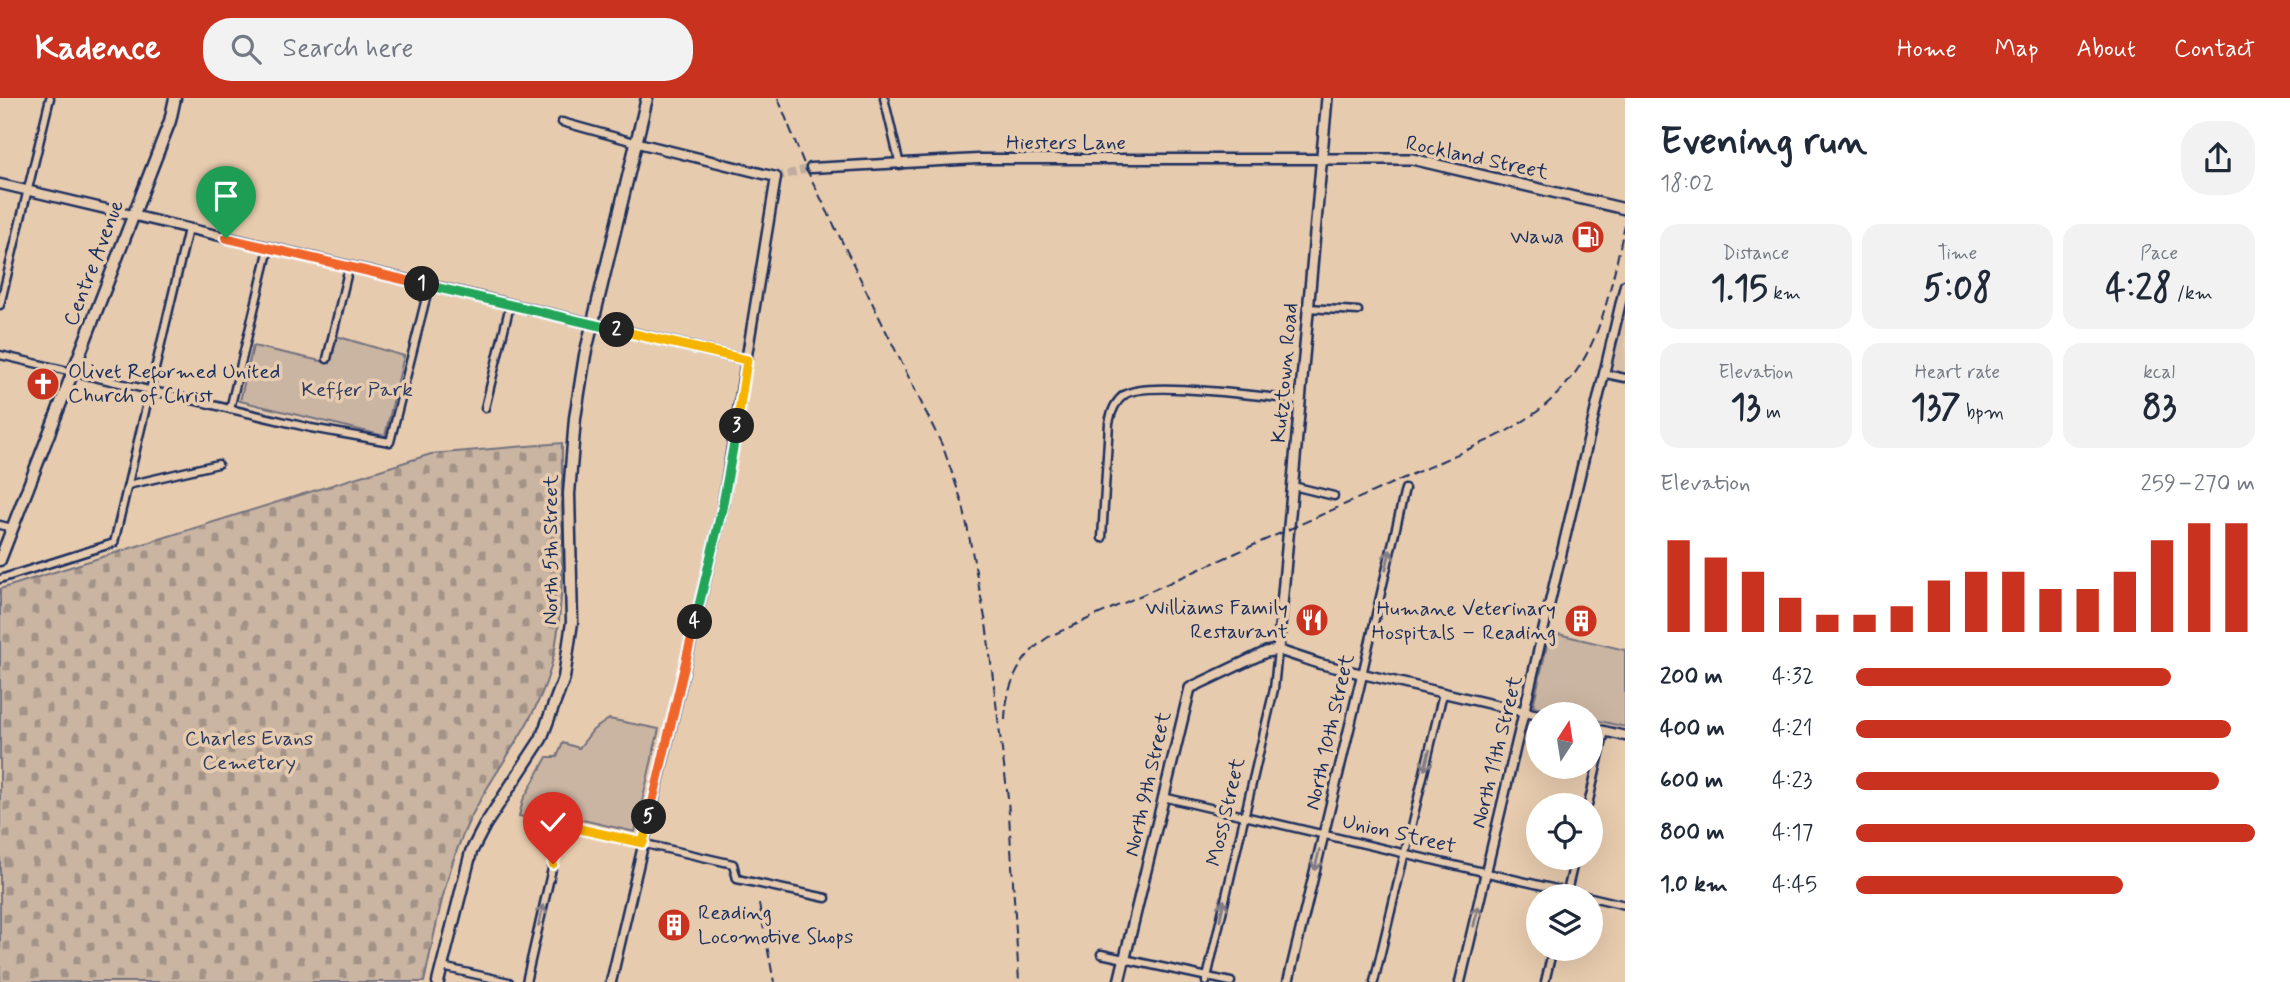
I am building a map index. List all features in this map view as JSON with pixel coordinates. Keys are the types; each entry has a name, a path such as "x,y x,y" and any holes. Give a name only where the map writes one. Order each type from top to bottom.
{"main road":[{"name":"Centre Avenue","path":"0,560 170,121 175,98"},
{"name":"North 5th Street","path":"438,982 471,852 485,824 541,738 566,666 572,622 571,461 580,385 634,142 647,98"},
{"name":"Kutztown Road","path":"1278,650 1327,98"},
{"name":"Rockland Street","path":"1321,159 1412,159 1625,208"},
{"name":"North 9th Street","path":"1119,982 1192,686 1266,652 1278,650"}],"street":[{"path":"0,305 50,98"},
{"path":"884,98 900,165"},
{"path":"562,122 776,177 722,509 611,982"},
{"name":"Hiesters Lane","path":"811,168 978,159 1321,159"},
{"path":"0,184 747,360"},
{"path":"0,579 114,544 188,229"},
{"path":"230,409 268,248"},
{"path":"327,359 349,267"},
{"name":"North 11th Street","path":"1460,982 1625,285"},
{"path":"0,355 230,409 390,442 429,286"},
{"path":"485,408 510,305"},
{"path":"1308,309 1358,311"},
{"path":"1606,374 1625,378"},
{"path":"1102,538 1109,423 1112,410 1125,394 1151,387 1301,400"},
{"path":"128,485 218,464"},
{"path":"1293,486 1334,496"},
{"name":"North 10th Street","path":"1288,982 1405,489"},
{"path":"0,524 12,527"},
{"path":"1278,650 1362,675 1524,712"},
{"name":"Moss Street","path":"1206,979 1274,689 1278,650"},
{"path":"1374,982 1443,693"},
{"path":"1591,793 1605,731 1625,736"},
{"name":"Union Street","path":"1163,797 1528,884"},
{"path":"526,982 562,825 733,864 737,879 826,898"},
{"name":"Union Street","path":"1603,900 1625,905"},
{"path":"1101,954 1125,957 1206,979 1231,982"},
{"path":"1545,982 1550,961"},
{"path":"442,967 509,982"}],"shaded area":[{"path":"1625,288 1625,378 1606,374"}],"green space":[{"name":"Keffer Park","path":"336,336 404,356 385,436 240,401 253,346 330,363"},
{"name":"Charles Evans Cemetery","path":"562,443 561,589 556,645 550,670 534,710 480,800 461,838 442,899 424,982 0,982 0,589 431,454"},
{"path":"1550,632 1625,650 1625,727 1603,722 1603,702 1534,702"},
{"path":"609,719 659,729 635,832 565,816 557,819 556,824 519,816 523,800 547,757 557,757 563,743 579,748 593,730"}],"tunnel":[{"path":"776,177 811,168"}],"railway":[{"path":"778,98 804,164 943,447 963,505 986,623 1008,798 1019,982"},
{"path":"1005,720 1008,695 1017,672 1030,652 1050,636 1489,440 1524,421 1551,400 1572,378 1599,325 1609,295 1625,224"},
{"path":"759,904 774,982"}],"place":[{"name":"Wawa","path":"1588,237"},
{"name":"Olivet Reformed United Church of Christ","path":"43,384"},
{"name":"Williams Family Restaurant","path":"1312,620"},
{"name":"Humane Veterinary Hospitals – Reading","path":"1581,621"},
{"name":"Reading Locomotive Shops","path":"674,925"}],"route":[{"path":"226,238 747,360 722,509 643,843 562,825 553,864"}]}
